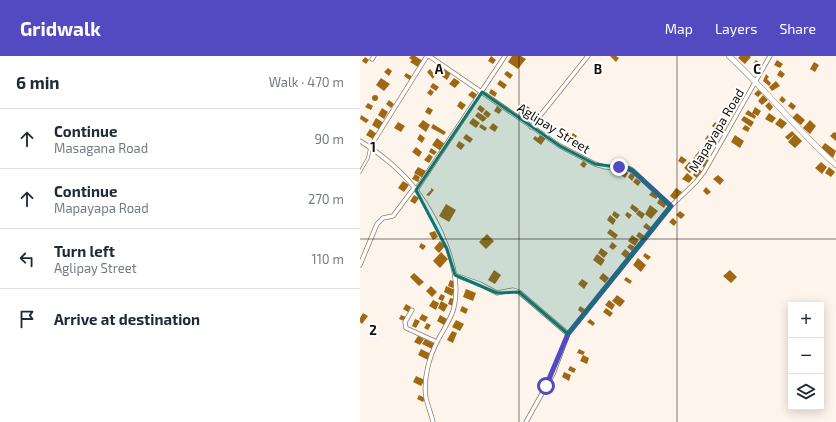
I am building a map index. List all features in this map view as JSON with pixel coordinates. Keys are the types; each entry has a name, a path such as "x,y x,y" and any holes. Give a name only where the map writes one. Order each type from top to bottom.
{"main road":[{"path":"729,56 756,81 804,134 836,165"}],"street":[{"name":"Aglipay Street","path":"428,56 560,146 605,168 630,169 671,206"},
{"path":"370,147 428,56"},
{"path":"360,265 377,224 385,217 392,217 415,189 505,56"},
{"path":"531,127 588,56"},
{"name":"Mapayapa Road","path":"526,422 553,374 568,334 671,206 696,182 704,172 770,56"},
{"path":"360,141 370,147 415,189 444,242 455,275 456,287 454,307 429,362 426,381 426,399 433,422"},
{"path":"455,275 480,284 497,293 513,290 519,292 568,334"},
{"path":"412,310 405,322 406,328 437,342"}],"lane":[{"path":"360,172 368,158 370,147"}],"highlighted area":[{"path":"482,92 560,146 595,164 631,169 671,206 568,334 519,292 497,293 455,275 447,249 416,190"}],"building":[{"path":"411,56 415,56 423,61 418,67 410,62 412,60 409,58"},
{"path":"491,56 496,60 493,64 488,61"},
{"path":"512,56 521,56 526,59 518,69 508,62"},
{"path":"610,56 616,56 619,58 616,62"},
{"path":"740,56 751,57 745,64 738,58"},
{"path":"365,57 369,60 366,64 362,61"},
{"path":"756,60 763,66 760,69 753,64"},
{"path":"777,60 783,64 780,68 774,65"},
{"path":"814,62 819,65 815,72 810,69"},
{"path":"388,68 392,71 389,76 384,72"},
{"path":"444,68 451,73 447,80 440,75"},
{"path":"430,69 435,75 433,79 427,72"},
{"path":"780,70 785,74 782,78 777,75"},
{"path":"507,71 513,75 510,79 504,74"},
{"path":"406,73 413,77 411,81 404,76"},
{"path":"766,74 769,77 767,79 771,83 769,86 763,81"},
{"path":"381,78 390,84 384,91 376,85"},
{"path":"454,78 460,82 455,88 449,84"},
{"path":"500,80 507,85 504,89 497,84"},
{"path":"776,81 780,86 772,91 769,87"},
{"path":"433,83 439,87 436,91 430,87"},
{"path":"430,89 434,92 431,96 427,93"},
{"path":"491,89 497,93 495,97 489,93"},
{"path":"758,90 762,93 758,97 754,94"},
{"path":"472,91 478,95 475,100 468,95"},
{"path":"375,95 378,98 375,101 372,98"},
{"path":"763,95 768,100 762,105 758,101"},
{"path":"782,96 786,100 783,103 779,100"},
{"path":"389,100 394,104 391,108 386,104"},
{"path":"460,101 466,105 462,110 457,106"},
{"path":"769,102 773,107 770,111 765,106"},
{"path":"791,102 796,106 793,110 788,106"},
{"path":"368,103 373,106 371,110 365,107"},
{"path":"524,104 530,108 526,113 520,109"},
{"path":"480,105 485,109 482,113 477,109"},
{"path":"497,106 502,110 499,114 494,111"},
{"path":"428,107 433,110 430,115 425,112"},
{"path":"755,107 761,111 758,116 752,113"},
{"path":"382,108 388,112 384,119 378,115"},
{"path":"486,110 491,114 488,118 483,114"},
{"path":"748,110 756,116 755,119 745,114"},
{"path":"478,112 487,118 483,122 475,116"},
{"path":"769,113 776,118 772,123 765,119"},
{"path":"797,113 805,120 801,125 792,118"},
{"path":"361,115 369,120 366,123 360,119"},
{"path":"744,116 754,122 751,127 741,120"},
{"path":"376,118 384,123 380,130 372,125"},
{"path":"473,118 480,123 476,128 469,123"},
{"path":"780,118 787,123 782,129 775,124"},
{"path":"423,120 430,125 426,132 418,126"},
{"path":"810,120 816,126 810,134 803,128"},
{"path":"398,122 405,126 401,132 394,128"},
{"path":"715,122 727,131 723,136 712,126"},
{"path":"493,123 498,127 495,132 489,128"},
{"path":"433,124 446,132 444,135 431,128"},
{"path":"481,124 487,128 485,131 479,127"},
{"path":"745,125 750,128 748,132 742,129"},
{"path":"370,129 377,134 373,139 366,135"},
{"path":"564,131 569,134 564,141 559,137"},
{"path":"792,131 795,134 788,140 785,137"},
{"path":"834,132 836,133 836,141 830,136"},
{"path":"573,133 577,136 574,141 570,138"},
{"path":"420,134 425,138 422,143 417,139"},
{"path":"466,134 473,139 470,143 463,138"},
{"path":"795,134 802,141 795,148 788,142"},
{"path":"540,135 546,138 541,145 533,139 535,136 538,138"},
{"path":"708,135 712,139 710,143 705,139"},
{"path":"735,135 744,141 740,148 731,142"},
{"path":"437,138 446,145 441,151 432,145"},
{"path":"459,141 465,145 461,150 456,146"},
{"path":"825,143 836,151 833,158 821,148"},
{"path":"416,147 422,152 419,157 412,152"},
{"path":"431,148 437,152 434,155 429,152"},
{"path":"699,151 711,160 705,168 692,161 694,157 699,160 695,156"},
{"path":"429,154 433,157 429,163 424,160"},
{"path":"681,156 687,160 683,164 678,161"},
{"path":"583,161 587,164 584,168 580,165"},
{"path":"689,162 695,166 690,173 684,168"},
{"path":"821,162 827,167 822,174 815,168"},
{"path":"418,167 426,171 423,178 414,173"},
{"path":"829,167 835,172 831,177 825,173"},
{"path":"697,168 703,172 698,179 693,175"},
{"path":"624,171 628,173 625,178 621,175"},
{"path":"631,173 635,176 632,181 628,177"},
{"path":"687,173 693,178 689,183 682,179"},
{"path":"415,174 420,177 418,182 412,179"},
{"path":"718,175 724,180 720,185 713,179"},
{"path":"636,178 641,182 638,186 633,182"},
{"path":"403,181 409,185 404,192 398,188"},
{"path":"706,187 711,192 707,195 703,191"},
{"path":"431,188 434,190 429,196 426,195 431,190"},
{"path":"676,188 682,192 676,201 670,196"},
{"path":"653,190 659,195 656,199 649,195"},
{"path":"414,195 419,198 415,204 410,201"},
{"path":"660,198 667,203 664,208 657,203"},
{"path":"446,204 456,210 449,222 439,216"},
{"path":"632,204 639,209 636,213 630,208"},
{"path":"650,205 658,211 651,219 645,214"},
{"path":"639,210 645,214 642,219 636,214"},
{"path":"614,211 620,215 617,219 612,215"},
{"path":"680,211 685,215 681,219 676,215"},
{"path":"627,212 632,215 629,219 625,215"},
{"path":"610,215 616,220 613,225 607,220"},
{"path":"673,218 677,222 674,226 669,222"},
{"path":"646,223 652,228 649,231 643,227"},
{"path":"610,229 618,235 615,239 607,233"},
{"path":"435,231 438,237 433,240 429,233"},
{"path":"639,232 645,236 642,240 636,236"},
{"path":"487,234 494,241 486,249 479,242"},
{"path":"632,235 639,240 635,246 628,241"},
{"path":"440,241 445,246 439,253 434,248"},
{"path":"612,242 617,246 613,250 609,247"},
{"path":"421,243 426,246 423,250 419,247"},
{"path":"630,244 635,247 632,251 627,247"},
{"path":"601,248 608,253 604,258 598,253"},
{"path":"625,249 631,254 627,259 621,254"},
{"path":"441,252 448,259 440,268 433,261"},
{"path":"645,253 651,257 648,260 643,256"},
{"path":"597,254 605,260 601,266 593,260"},
{"path":"638,258 646,265 641,272 633,265"},
{"path":"494,270 501,275 495,284 488,280"},
{"path":"730,270 737,277 731,283 723,276"},
{"path":"414,273 424,282 419,286 410,277"},
{"path":"603,273 609,278 605,283 599,278"},
{"path":"626,277 632,281 630,284 624,280"},
{"path":"582,279 588,283 584,289 578,284"},
{"path":"450,280 456,282 453,288 448,286"},
{"path":"431,286 437,292 432,297 426,291"},
{"path":"446,286 455,290 452,296 444,292"},
{"path":"466,289 476,293 473,301 463,297"},
{"path":"441,294 445,296 443,301 438,299"},
{"path":"617,295 625,301 620,307 612,301"},
{"path":"450,298 455,299 453,306 448,304"},
{"path":"433,300 439,303 436,310 429,306"},
{"path":"609,300 615,305 612,310 605,305"},
{"path":"441,301 448,305 444,312 438,308"},
{"path":"406,304 411,307 408,312 403,309"},
{"path":"462,306 468,309 466,314 460,311"},
{"path":"580,306 586,310 583,314 578,310"},
{"path":"606,308 613,313 610,317 603,312"},
{"path":"363,313 368,316 362,324 360,322 360,318"},
{"path":"422,314 428,317 425,322 419,319"},
{"path":"401,315 406,317 404,321 399,319"},
{"path":"440,315 447,319 444,325 437,321"},
{"path":"415,319 420,321 416,328 412,326"},
{"path":"590,319 595,323 593,326 587,322"},
{"path":"456,320 464,324 460,331 452,327"},
{"path":"427,323 431,325 428,330 424,328"},
{"path":"452,331 457,333 453,343 447,340"},
{"path":"418,336 424,339 420,345 414,342"},
{"path":"425,339 435,344 432,349 422,344"},
{"path":"421,349 431,354 428,360 418,355"},
{"path":"579,349 585,352 583,355 577,353"},
{"path":"583,355 589,358 587,364 580,361"},
{"path":"570,366 576,369 574,373 568,370"},
{"path":"564,372 571,375 569,381 562,377"},
{"path":"416,376 425,380 421,386 413,382"},
{"path":"419,395 425,398 423,402 417,399"}],"route":[{"path":"546,386 553,374 568,334 671,206 633,171 627,168 619,167"}]}
